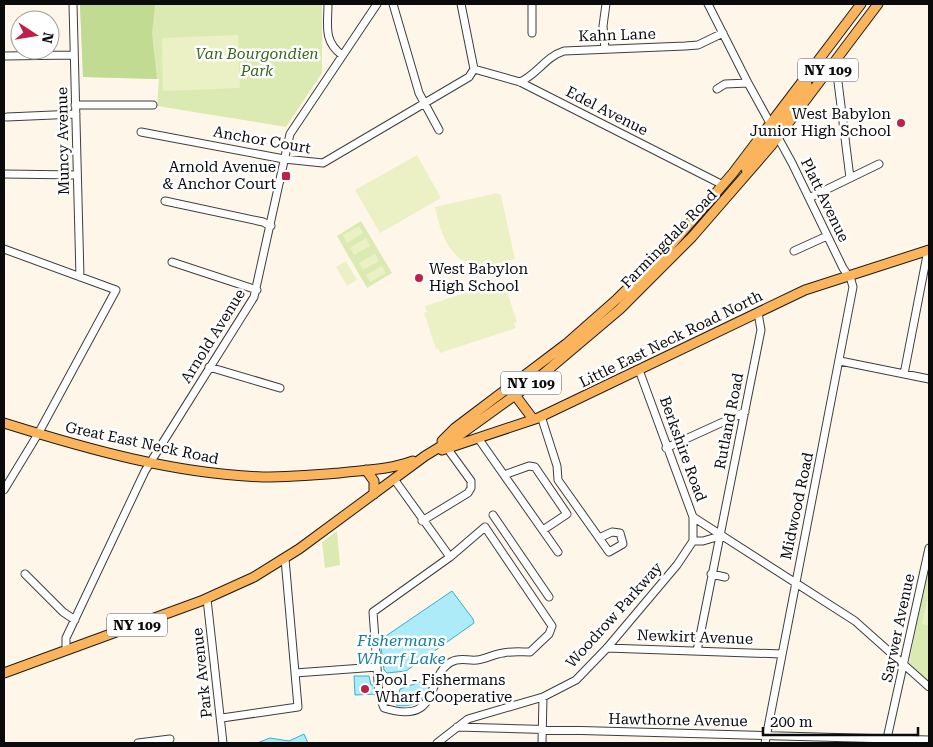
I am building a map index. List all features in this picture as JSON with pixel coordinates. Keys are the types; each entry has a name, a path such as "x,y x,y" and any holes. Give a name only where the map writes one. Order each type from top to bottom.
{"main road":[{"name":"NY 109","path":"774,130 804,90 818,62 861,4"},
{"name":"Farmingdale Road","path":"435,449 455,428 538,368 604,311 675,241 723,185 830,68 878,4"},
{"name":"Farmingdale Road","path":"425,456 461,434 515,396 620,308 680,250 732,193 774,130"},
{"name":"Little East Neck Road North","path":"425,456 537,418 805,290 928,250"},
{"path":"515,396 537,418"},
{"name":"Great East Neck Road","path":"4,423 38,434 151,462 209,472 262,476 302,476 399,466 425,456"},
{"name":"NY 109","path":"4,673 208,599 244,582 285,559 425,456"},
{"path":"366,470 373,479 374,494"}],"street":[{"name":"Muncy Avenue","path":"73,4 80,277"},
{"path":"328,4 329,40 333,48 342,55"},
{"name":"Arnold Avenue","path":"66,650 65,640 151,462 209,367 250,306 257,290 272,226 288,140 294,127 377,4"},
{"path":"393,4 418,93 439,130"},
{"path":"461,4 474,69"},
{"path":"532,4 532,33"},
{"path":"605,49 603,26 606,4"},
{"name":"Platt Avenue","path":"708,4 848,276"},
{"name":"Kahn Lane","path":"520,82 530,78 547,59 556,54 575,49 698,45 723,34"},
{"path":"4,56 74,55"},
{"path":"830,68 836,74 838,82 850,178"},
{"name":"Anchor Court","path":"141,132 284,159 323,163 469,77 474,69"},
{"name":"Edel Avenue","path":"474,69 520,82 723,185"},
{"path":"717,89 725,84 748,84"},
{"path":"75,105 153,105"},
{"path":"7,116 76,114"},
{"path":"809,198 878,164"},
{"path":"4,174 77,175"},
{"path":"164,201 263,222 272,226"},
{"path":"794,251 827,236"},
{"path":"4,249 116,290 38,434 4,490"},
{"path":"904,374 928,250"},
{"path":"172,262 257,290"},
{"name":"Midwood Road","path":"766,739 853,290 848,276"},
{"name":"Rutland Road","path":"697,651 762,327 758,313"},
{"path":"840,361 929,379"},
{"path":"209,367 280,388"},
{"name":"Berkshire Road","path":"639,370 666,448 693,517 855,621 929,687"},
{"path":"666,448 745,412"},
{"path":"537,418 557,466 558,480 599,538"},
{"path":"478,438 558,552"},
{"path":"422,521 468,493 471,488 471,481 447,448"},
{"path":"504,475 529,466 535,467 567,514 543,530"},
{"path":"394,479 422,521 450,557"},
{"path":"493,515 549,597"},
{"path":"693,517 694,541 703,541 720,536"},
{"path":"485,527 552,626 548,634 530,652 501,653 476,661 460,658 449,663 439,677 427,703 410,711 397,712 384,708 379,695 373,612 450,557 485,527"},
{"name":"Woodrow Parkway","path":"437,743 457,727 480,714 543,697 576,680 607,648 677,565 694,541"},
{"name":"Saywer Avenue","path":"886,741 905,665 929,548"},
{"path":"222,718 298,708 285,559"},
{"path":"26,574 63,612 75,620"},
{"path":"711,574 725,577"},
{"name":"Park Avenue","path":"208,599 222,718 223,743"},
{"name":"Newkirt Avenue","path":"607,648 782,654"},
{"path":"295,673 377,667"},
{"path":"542,743 543,697"},
{"name":"Hawthorne Avenue","path":"457,727 766,739 929,740"},
{"path":"138,743 170,739"}],"green space":[{"name":"Van Bourgondien Park","path":"80,4 322,4 322,73 286,127 157,106 159,79 83,77"},
{"path":"80,4 155,4 152,34 157,79 83,77"},
{"path":"238,35 240,88 163,91 162,38"},
{"path":"417,155 441,198 380,233 355,190"},
{"path":"497,193 501,195 515,259 488,265 475,265 465,262 450,248 445,239 435,207"},
{"path":"361,221 392,273 367,288 337,236"},
{"path":"359,226 363,233 347,243 343,235"},
{"path":"366,238 370,246 354,255 350,248"},
{"path":"375,254 379,261 363,270 359,263"},
{"path":"346,261 357,280 347,286 336,267"},
{"path":"382,266 386,273 370,282 366,275"},
{"path":"501,281 503,287 505,286 517,322 514,323 516,328 440,353 438,348 436,349 424,313 427,312 425,306"},
{"path":"337,531 340,565 325,568 322,542"},
{"path":"929,564 929,684 909,663"},
{"path":"929,591 929,625 922,624"}],"water":[{"name":"Fishermans Wharf Lake","path":"452,591 474,623 406,671 387,673 384,670 380,640"},
{"name":"Pool - Fishermans Wharf Cooperative","path":"354,676 369,676 371,685 376,685 376,694 355,695"},
{"path":"420,682 430,688 424,697 412,705 396,705 400,689"},
{"path":"304,734 308,743 257,743 270,738 289,741"}],"place":[{"name":"West Babylon Junior High School","path":"901,123"},
{"name":"Arnold Avenue & Anchor Court","path":"286,176"},
{"name":"West Babylon High School","path":"419,278"},
{"name":"Pool - Fishermans Wharf Cooperative","path":"365,689"}]}
